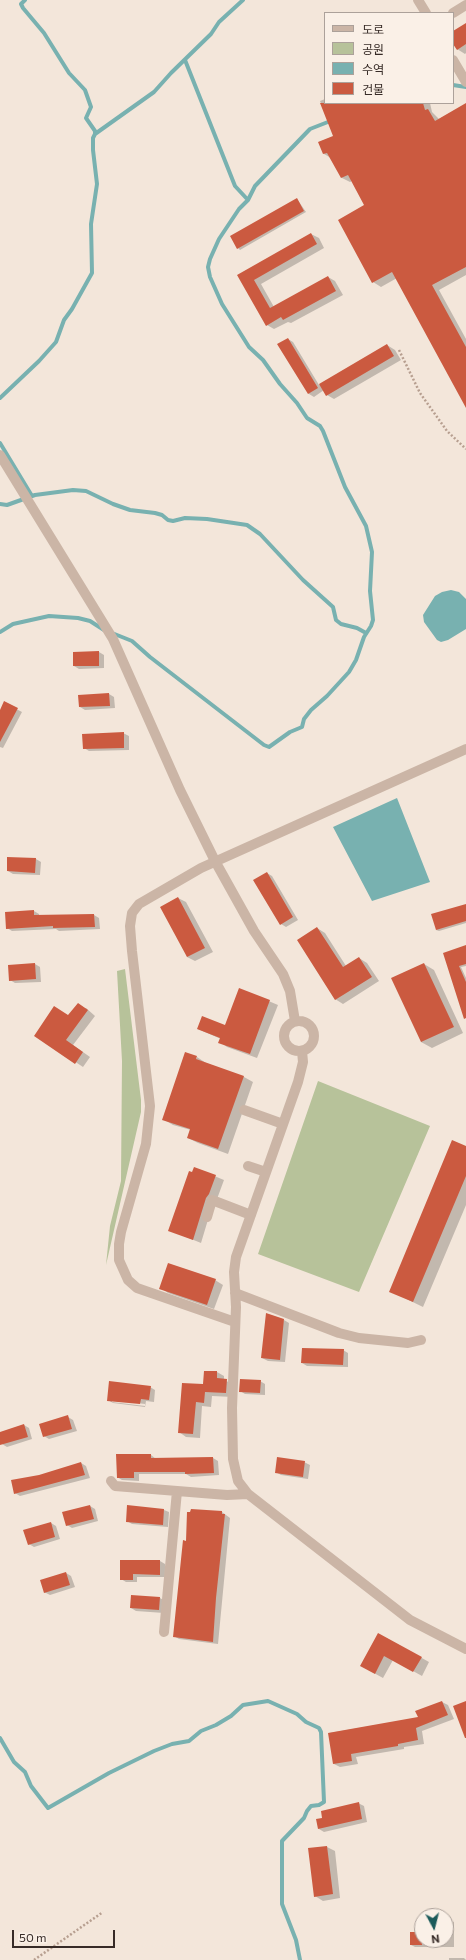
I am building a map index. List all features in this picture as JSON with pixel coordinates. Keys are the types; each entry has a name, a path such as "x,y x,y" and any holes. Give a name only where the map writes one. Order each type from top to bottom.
{"street":[{"path":"418,0 425,12"},
{"path":"454,12 466,5"},
{"path":"454,62 466,82"},
{"path":"0,455 113,639 180,790 215,861 254,932 283,974 290,990 295,1021"},
{"path":"235,1322 137,1288 128,1280 119,1260 121,1232 146,1144 150,1106 132,952 130,926 132,913 139,904 154,894 215,861 466,749"},
{"path":"295,1021 306,1022 313,1030 314,1040 311,1045 302,1051 292,1050 285,1042 283,1037 286,1027 295,1021"},
{"path":"302,1051 303,1062 298,1082 236,1257 234,1272 235,1322 232,1408 233,1459 238,1481 248,1494 410,1620 466,1649"},
{"path":"244,1110 283,1124"},
{"path":"248,1166 266,1172"},
{"path":"207,1217 212,1200 251,1215"},
{"path":"235,1293 359,1338 408,1343 421,1340"},
{"path":"111,1481 115,1486 228,1495 248,1494"},
{"path":"164,1632 177,1491"}],"path":[{"path":"399,350 420,393 447,431 466,449"},
{"path":"34,1960 103,1912"}],"green space":[{"path":"125,969 141,1100 141,1112 106,1265 110,1226 121,1181 122,1061 117,971"},
{"path":"318,1081 430,1126 359,1292 258,1254"}],"water":[{"path":"451,590 459,592 466,599 466,629 448,640 441,642 437,640 424,622 423,615 435,596 442,592"},
{"path":"397,798 430,882 372,901 333,827"}],"building":[{"path":"466,23 466,44 457,50 454,46 454,30"},
{"path":"320,103 423,104 425,110 428,109 435,121 466,103 466,267 432,285 466,347 466,408 392,272 372,283 338,220 364,205 348,175 341,178 327,153 323,154 318,142 333,136"},
{"path":"297,198 304,211 237,249 230,236"},
{"path":"311,233 317,244 254,280 270,308 328,276 336,291 283,320 281,317 266,326 237,275"},
{"path":"288,338 318,388 308,394 277,344"},
{"path":"387,344 394,356 326,396 319,384"},
{"path":"99,651 99,666 73,666 73,652"},
{"path":"109,693 110,706 79,707 78,695"},
{"path":"4,701 18,708 0,742 0,710"},
{"path":"124,732 124,748 83,749 82,734"},
{"path":"7,857 36,858 35,873 7,871"},
{"path":"267,872 293,917 280,925 253,880"},
{"path":"178,897 205,948 187,957 160,907"},
{"path":"466,904 466,921 436,930 431,914"},
{"path":"34,910 34,915 94,914 95,927 53,928 53,926 6,929 5,912"},
{"path":"317,927 343,967 359,957 372,977 335,1000 297,940"},
{"path":"466,945 466,964 459,966 466,982 466,1018 464,1019 443,953"},
{"path":"35,963 36,979 9,981 8,965"},
{"path":"424,963 454,1027 421,1042 391,978"},
{"path":"239,988 270,1000 250,1054 218,1043 220,1038 197,1029 202,1016 225,1025"},
{"path":"78,1003 88,1010 66,1040 83,1052 75,1064 34,1036 54,1006 68,1015"},
{"path":"185,1052 197,1056 196,1059 244,1076 218,1149 187,1138 190,1129 162,1120"},
{"path":"452,1140 466,1146 466,1176 413,1302 389,1292"},
{"path":"194,1167 216,1175 206,1198 193,1240 168,1231 189,1171 192,1172"},
{"path":"168,1263 216,1279 207,1305 159,1289"},
{"path":"266,1313 284,1319 280,1360 261,1358"},
{"path":"302,1348 344,1349 343,1365 301,1363"},
{"path":"204,1371 217,1371 217,1378 227,1379 226,1393 205,1392 204,1403 196,1402 193,1434 178,1433 182,1383 203,1384"},
{"path":"240,1379 261,1380 260,1393 239,1392"},
{"path":"109,1381 151,1386 149,1400 141,1399 140,1404 107,1401"},
{"path":"68,1415 72,1429 43,1437 39,1424"},
{"path":"24,1424 28,1437 0,1445 0,1432"},
{"path":"116,1454 151,1454 151,1458 213,1457 214,1473 185,1474 185,1472 134,1472 134,1478 117,1478"},
{"path":"277,1457 305,1461 303,1477 275,1473"},
{"path":"81,1462 85,1475 14,1494 11,1480 39,1475"},
{"path":"90,1505 94,1519 66,1526 62,1512"},
{"path":"127,1505 164,1509 163,1525 126,1522"},
{"path":"191,1509 222,1511 222,1514 225,1514 213,1642 173,1637 183,1540 186,1541 187,1512 190,1512"},
{"path":"51,1522 55,1537 28,1545 23,1530"},
{"path":"120,1560 160,1560 160,1575 133,1574 133,1580 120,1580"},
{"path":"66,1572 70,1585 44,1593 40,1580"},
{"path":"131,1595 160,1597 159,1610 130,1608"},
{"path":"378,1633 422,1657 413,1672 384,1656 375,1674 360,1666"},
{"path":"442,1701 448,1715 416,1728 418,1740 398,1744 398,1746 351,1754 352,1761 333,1764 328,1733 418,1717 415,1711"},
{"path":"466,1701 466,1738 465,1738 453,1706"},
{"path":"359,1802 362,1819 318,1829 316,1819 322,1818 321,1811"},
{"path":"327,1846 333,1894 314,1897 308,1848"},
{"path":"410,1932 414,1932 414,1945 410,1945"}],"waterway":[{"path":"25,0 21,4 23,8 44,33 69,73 85,90 91,107 86,118 95,131 95,134"},
{"path":"0,398 39,361 56,342 64,320 72,309 92,273 91,224 97,184 93,150 93,138 95,134 154,92 211,34 219,22 243,0"},
{"path":"185,60 235,186 248,200"},
{"path":"454,85 466,87"},
{"path":"112,633 132,641 150,657 264,745 269,747 290,732 302,727 304,719 311,710 327,696 349,672 356,660 364,637 371,626 373,620 370,591 372,552 366,526 345,487 323,431 320,426 307,418 263,360 249,347 222,304 210,277 208,267 219,239 239,209 248,200 255,186 310,129 333,120"},
{"path":"0,443 32,496"},
{"path":"0,504 7,505 35,495 73,490 86,491 113,504 130,510 162,515 168,520 173,521 185,518 207,519 247,525 260,534 303,580 333,607 336,620 341,624 357,628 366,633"},
{"path":"0,632 13,624 49,616 78,618 90,621 104,630"},
{"path":"0,1738 14,1762 25,1772 31,1786 48,1808 109,1773 154,1751 172,1744 189,1741 201,1731 216,1725 231,1716 243,1705 268,1701 297,1714 306,1722 319,1728 321,1732 324,1802 319,1805 311,1806 304,1818 282,1841 282,1904 296,1940 300,1960"}]}
